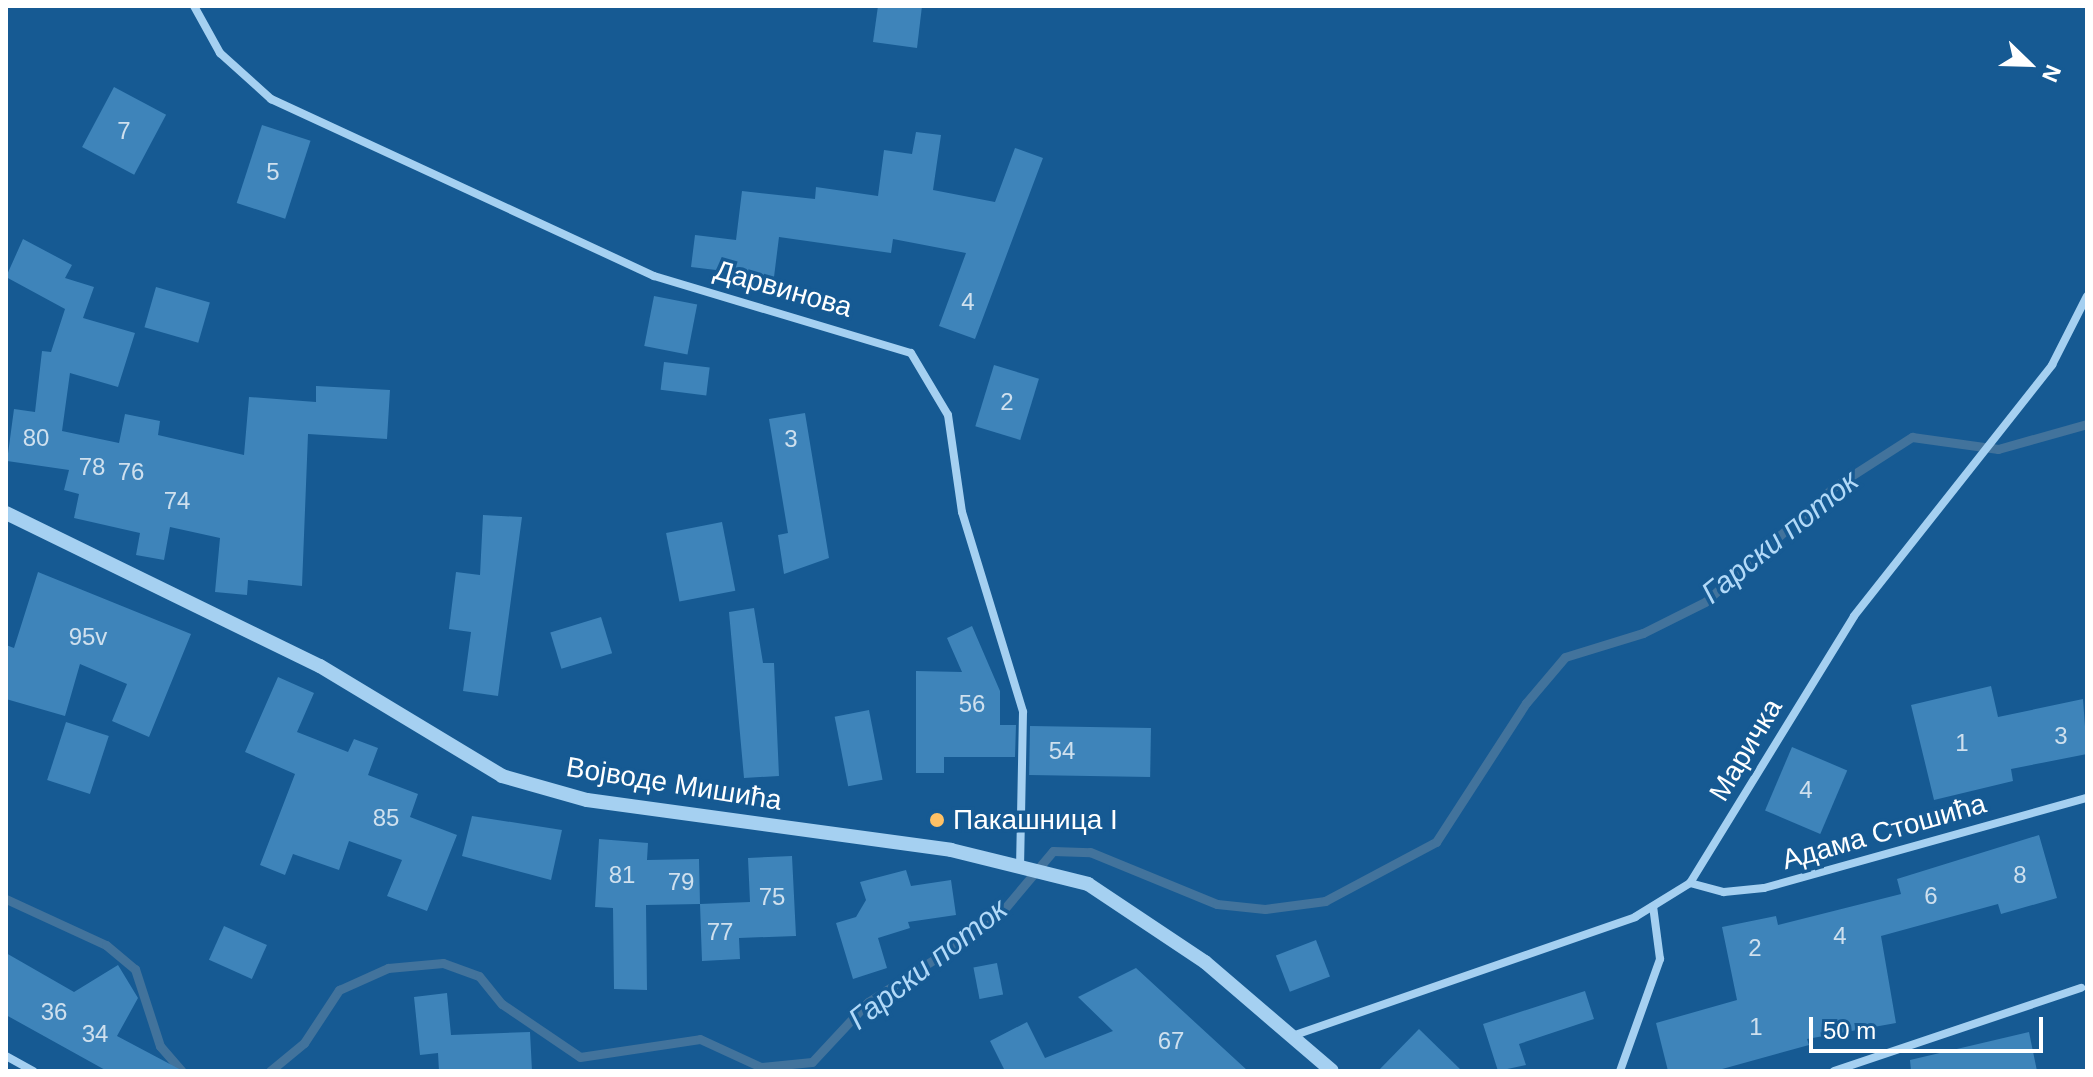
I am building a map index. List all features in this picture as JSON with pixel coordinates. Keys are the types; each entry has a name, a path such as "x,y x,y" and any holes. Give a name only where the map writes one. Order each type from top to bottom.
{"street":[{"name":"Дарвинова","path":"194,6 220,53 271,99 654,276 911,353 948,415 962,512 1023,712 1020,864"},
{"name":"Маричка","path":"1295,1035 1653,906 1690,883 1854,616 2052,365 2087,296"},
{"name":"Војводе Мишића","path":"6,513 320,666 502,776 587,800 996,858 1088,884 1140,913 1295,1035 1332,1071"},
{"name":"Адама Стошића","path":"1690,883 1724,892 1764,888 2087,798"},
{"path":"1620,1071 1660,959 1653,906"},
{"path":"1834,1071 2081,988"},
{"path":"6,1056 33,1071"}],"building":[{"path":"878,6 922,6 917,48 873,42"},
{"path":"114,87 166,115 134,175 82,147"},
{"path":"262,125 311,141 285,219 237,203"},
{"path":"916,132 941,135 933,190 995,202 1015,148 1043,158 975,339 939,326 966,253 893,239 891,253 779,237 774,277 691,267 695,235 736,240 742,191 815,199 816,187 878,196 884,150 912,154"},
{"path":"23,239 72,265 65,278 94,287 83,318 135,333 118,387 70,373 62,431 119,443 125,414 160,421 158,435 244,455 249,397 316,402 316,386 390,390 387,439 308,434 302,586 248,580 247,595 215,592 220,538 170,527 164,560 136,555 140,533 74,518 79,494 64,490 69,470 7,461 14,409 35,412 42,351 51,352 65,309 6,277"},
{"path":"156,287 210,302 198,343 144,327"},
{"path":"654,296 697,304 687,354 644,346"},
{"path":"664,362 710,368 706,395 661,390"},
{"path":"994,365 1039,379 1020,440 975,426"},
{"path":"805,413 829,558 784,574 778,535 788,533 769,419"},
{"path":"483,515 522,517 498,696 463,691 471,632 449,629 456,572 480,575"},
{"path":"722,522 735,591 679,602 666,533"},
{"path":"38,572 191,634 149,737 112,721 127,684 80,664 65,716 6,699 6,645 14,648"},
{"path":"754,608 763,663 774,663 779,776 744,778 729,612"},
{"path":"601,617 612,653 561,669 550,632"},
{"path":"972,626 1000,691 1000,725 1016,725 1015,757 944,757 944,773 916,773 916,671 962,672 947,638"},
{"path":"278,677 314,693 297,732 348,752 354,739 378,748 368,775 418,794 410,817 457,835 427,911 387,896 402,860 349,841 339,870 293,854 285,875 260,865 295,774 245,752"},
{"path":"1991,686 1998,717 2083,699 2087,754 2011,769 2013,781 1934,800 1911,705"},
{"path":"869,710 883,780 848,786 835,717"},
{"path":"66,722 109,736 90,794 47,780"},
{"path":"1030,726 1151,728 1150,777 1029,775"},
{"path":"1792,747 1847,770 1820,834 1765,811"},
{"path":"472,816 562,830 551,880 462,856"},
{"path":"2039,835 2057,898 2001,914 1998,904 1881,936 1896,1023 1807,1039 1809,1045 1715,1071 1668,1071 1656,1023 1737,1000 1722,927 1776,916 1778,925 1901,894 1897,879"},
{"path":"599,839 648,843 647,860 699,859 700,904 646,905 647,990 614,989 613,908 595,907"},
{"path":"792,856 796,936 739,938 740,959 702,961 700,904 750,902 748,858"},
{"path":"906,870 911,886 951,880 956,915 908,922 910,928 878,938 887,968 853,979 836,923 856,917 866,900 860,882"},
{"path":"224,926 267,945 252,979 209,960"},
{"path":"1316,940 1330,976 1290,992 1276,955"},
{"path":"6,953 74,992 118,965 138,998 117,1036 183,1071 107,1071 6,1015"},
{"path":"997,963 1003,994 980,999 973,968"},
{"path":"1136,968 1248,1071 1005,1071 990,1041 1027,1022 1045,1058 1113,1031 1078,997"},
{"path":"1585,991 1594,1019 1519,1044 1526,1065 1498,1071 1483,1024"},
{"path":"447,993 451,1035 530,1032 532,1071 439,1071 438,1053 420,1055 414,997"},
{"path":"1419,1029 1462,1071 1378,1071"},
{"path":"2029,1032 2037,1071 1911,1071 1910,1060"}],"waterway":[{"name":"Гарски поток","path":"270,1071 304,1043 339,990 388,968 443,963 479,976 502,1004 580,1057 700,1039 761,1067 812,1062 868,1002 995,920 1053,851 1090,852 1217,904 1265,909 1325,901 1436,842 1526,703 1565,657 1643,633 1705,602 1834,487 1912,437 1998,449 2087,424"},
{"name":"Гарски поток","path":"6,899 106,945 135,969 160,1046 182,1071"}],"place":[{"name":"Пакашница I","path":"937,820"}]}
